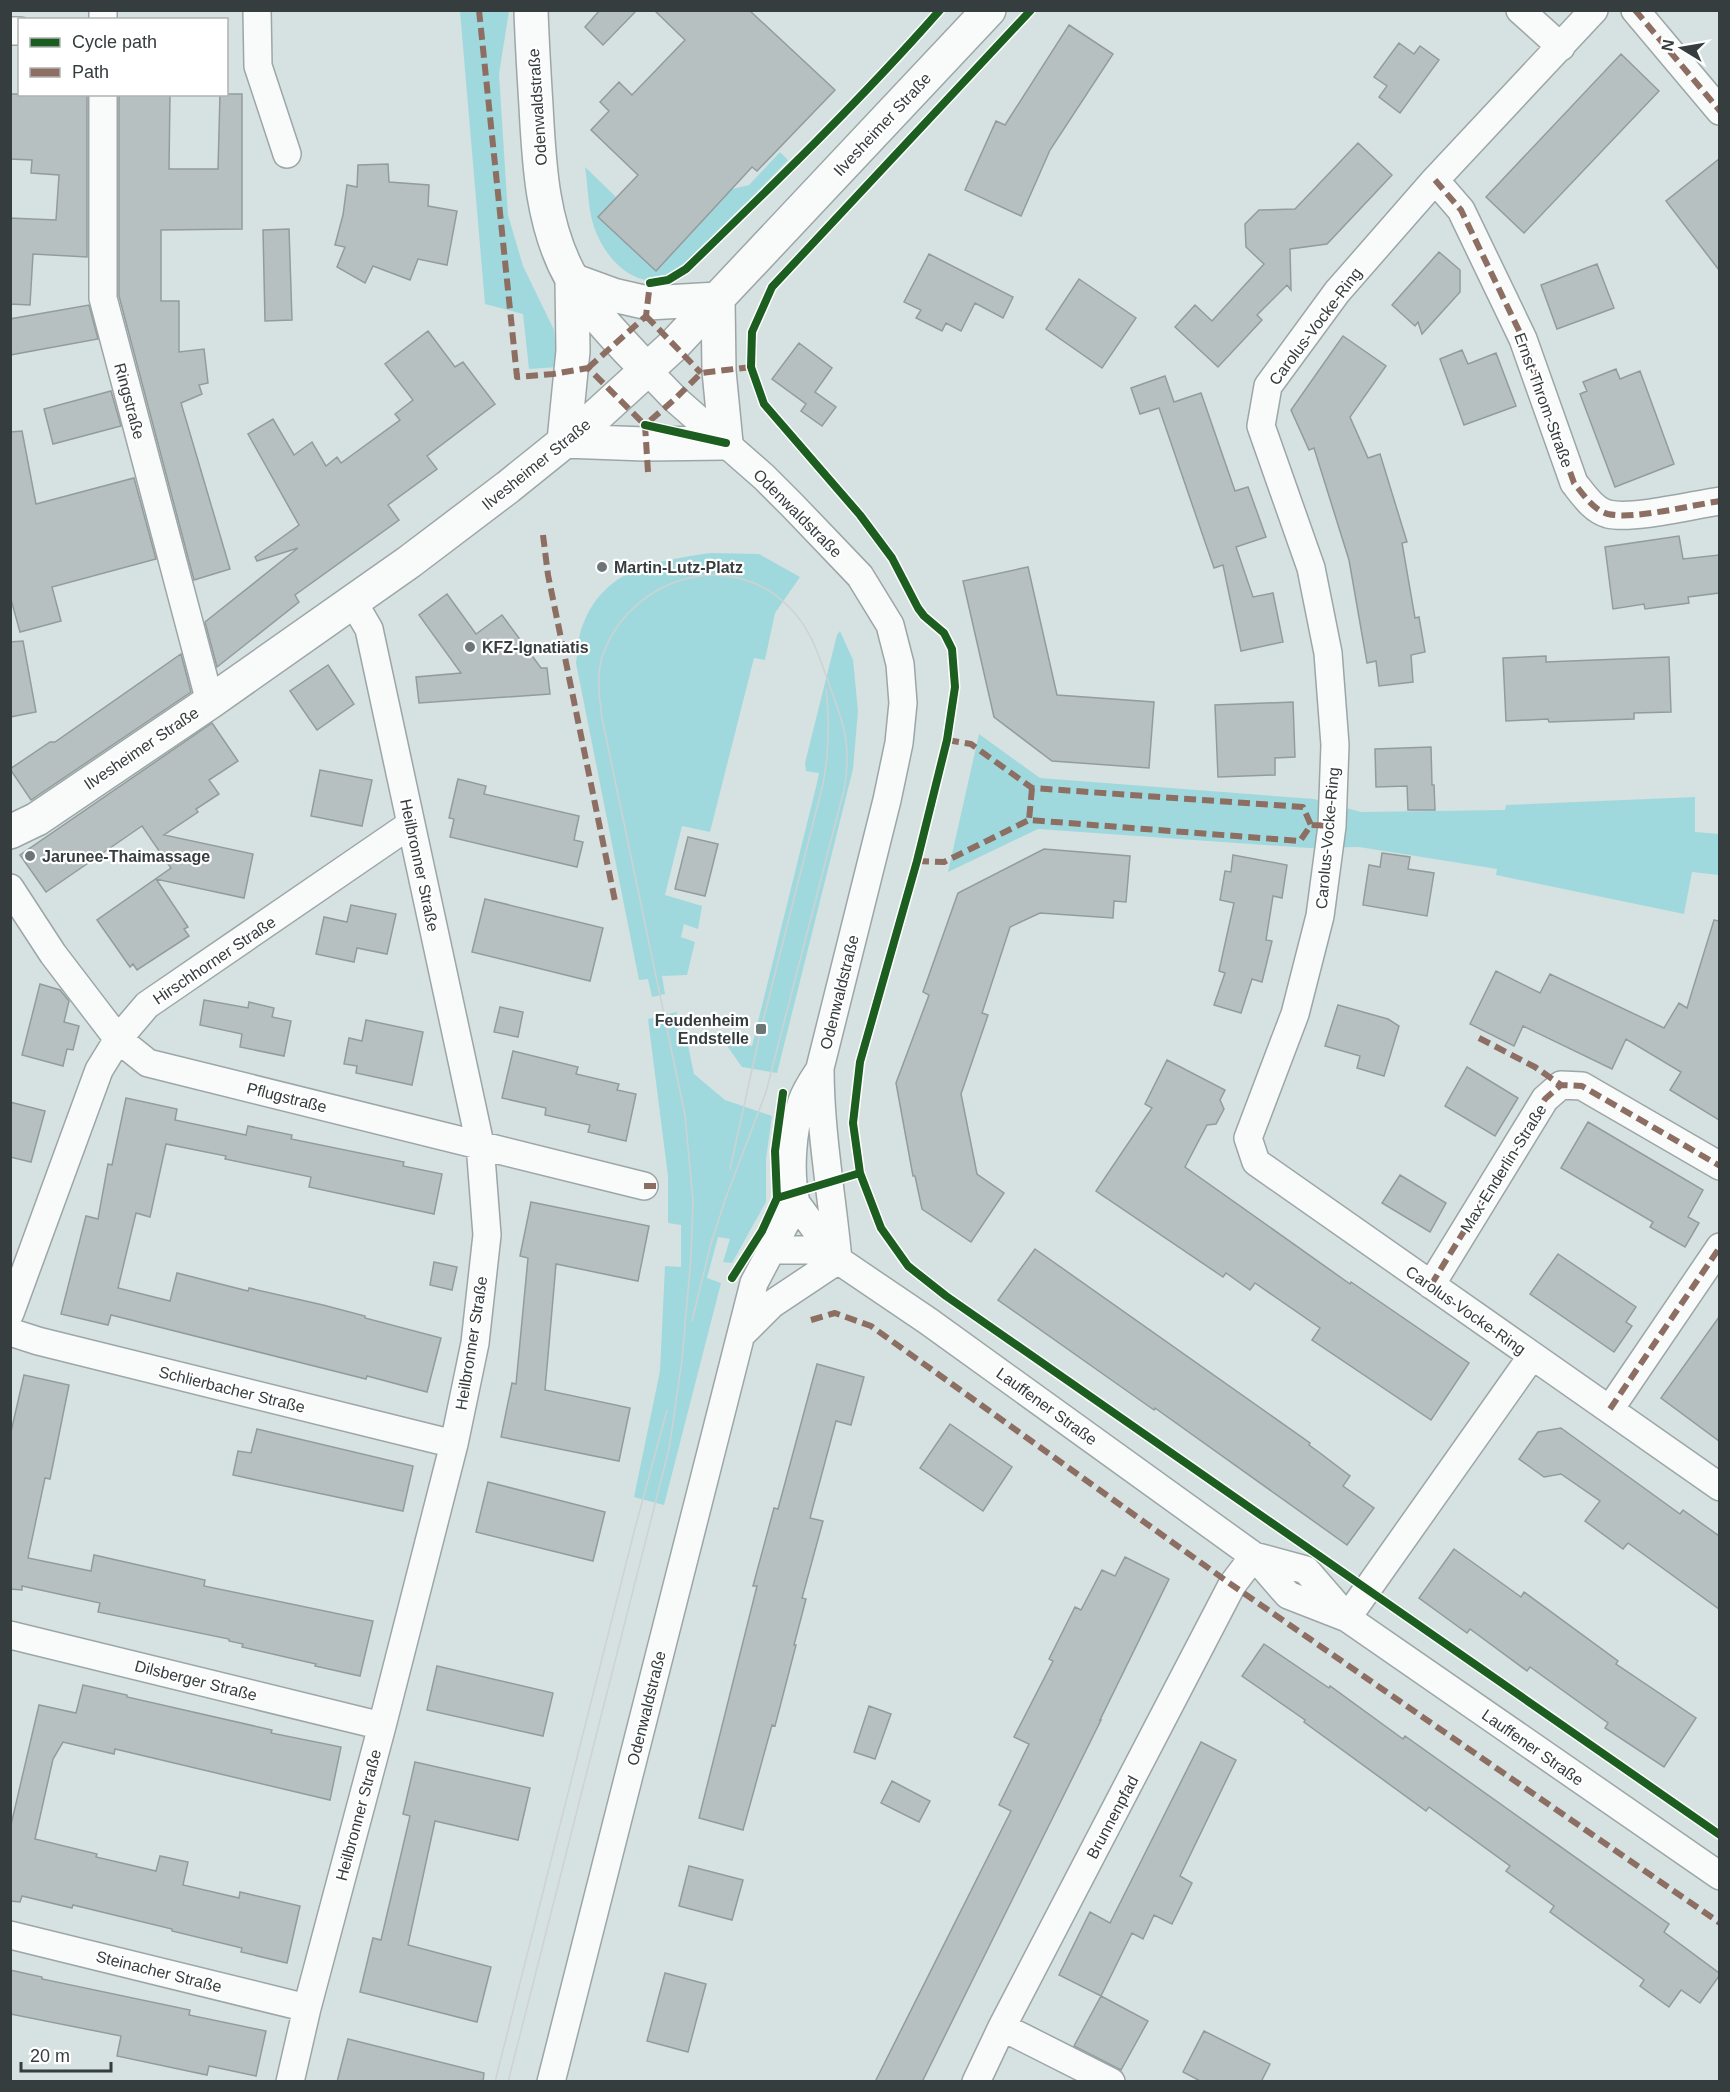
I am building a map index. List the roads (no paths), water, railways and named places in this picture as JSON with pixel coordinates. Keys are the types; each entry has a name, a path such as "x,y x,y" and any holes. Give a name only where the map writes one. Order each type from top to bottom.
{"street":[{"path":"257,10 258,66 287,154"},
{"name":"Odenwaldstraße","path":"531,10 538,148 546,205 558,250 572,280 600,317 675,399 764,477 860,576 890,625 900,664 903,704 899,742 884,812 820,1068 820,1110 838,1260"},
{"name":"Ilvesheimer Straße","path":"10,832 37,819 210,702 408,562 500,494 564,441 647,370 718,299 989,10"},
{"path":"1520,10 1561,47"},
{"name":"Carolus-Vocke-Ring","path":"1594,10 1435,180 1337,292 1268,386 1261,426 1311,568 1328,653 1335,745 1332,826 1320,916 1295,1014 1248,1138 1256,1162 1719,1487"},
{"path":"1635,10 1719,111"},
{"name":"Ringstraße","path":"103,96 104,298 210,702"},
{"name":"Ernst-Throm-Straße","path":"1435,180 1461,210 1523,339 1574,483 1590,502 1607,514 1632,515 1719,501"},
{"path":"572,280 613,296 648,303 718,299 719,371 726,444 564,441 573,351 572,280"},
{"name":"Heilbronner Straße","path":"290,2082 307,2008 454,1444 475,1343 487,1235 480,1144 369,629 352,600"},
{"name":"Hirschhorner Straße","path":"10,1312 99,1070 118,1039 147,1005 411,824"},
{"name":"Pflugstraße","path":"10,888 53,954 118,1039 148,1063 644,1186"},
{"name":"Odenwaldstraße","path":"551,2082 754,1283 796,1203 792,1154 801,1103 820,1068"},
{"name":"Max-Enderlin-Straße","path":"1431,1285 1545,1099 1561,1085 1582,1086 1719,1166"},
{"path":"796,1203 838,1260"},
{"path":"1610,1410 1719,1247"},
{"path":"772,1250 809,1250 838,1260"},
{"path":"741,1335 772,1304 838,1260"},
{"name":"Lauffener Straße","path":"838,1260 928,1321 1254,1556 1306,1570 1347,1618 1719,1876"},
{"name":"Schlierbacher Straße","path":"10,1332 38,1341 454,1444"},
{"name":"Carolus-Vocke-Ring","path":"1347,1618 1532,1356"},
{"name":"Brunnenpfad","path":"976,2082 1002,2027 1232,1585 1254,1556"},
{"name":"Dilsberger Straße","path":"10,1635 382,1726"},
{"name":"Steinacher Straße","path":"10,1935 307,2008"},
{"path":"1002,2027 1111,2082"}],"tram line":[{"path":"508,2082 669,1449 682,1360 691,1257 693,1201 685,1115 602,718 599,693 601,659 618,625 638,604 661,588 686,578 714,575 741,578 767,589 790,608 804,625 818,653 839,711 847,748 847,760 844,790 766,1092 725,1200 710,1247"},
{"path":"730,1169 761,1029 823,784 828,737 826,689"},
{"path":"692,1321 712,1239"},
{"path":"495,2082 667,1410"}],"place":[{"name":"Martin-Lutz-Platz","path":"602,567"},
{"name":"KFZ-Ignatiatis","path":"470,647"},
{"name":"Jarunee-Thaimassage","path":"30,856"},
{"name":"Feudenheim Endstelle","path":"761,1029"}]}
